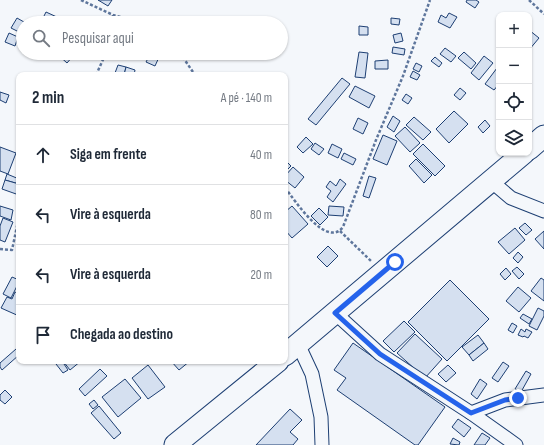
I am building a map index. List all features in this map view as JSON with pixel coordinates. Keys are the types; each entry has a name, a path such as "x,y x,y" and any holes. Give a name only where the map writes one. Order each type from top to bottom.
{"main road":[{"path":"532,146 544,136"},
{"path":"291,350 520,156"},
{"path":"175,445 274,364"}],"street":[{"path":"491,181 511,198 544,211"},
{"path":"335,313 380,354 471,413 516,445"},
{"path":"291,350 312,374 321,417 322,445"},
{"path":"471,413 505,400 544,395"}],"path":[{"path":"81,0 113,16"},
{"path":"288,192 314,224 328,232 334,233 340,231 403,76 430,0"},
{"path":"529,0 544,14"},
{"path":"97,72 103,60"},
{"path":"185,60 193,72"},
{"path":"0,249 12,250 16,231"},
{"path":"340,231 383,272"}],"building":[{"path":"98,0 112,0 108,6"},
{"path":"467,0 476,0 479,2 475,8 466,2"},
{"path":"46,12 55,16 44,16"},
{"path":"449,13 457,17 450,28 438,22 441,15 446,18"},
{"path":"391,18 400,19 399,25 391,24"},
{"path":"16,20 16,30 11,28"},
{"path":"359,26 368,27 368,35 359,35"},
{"path":"532,32 539,38 532,46"},
{"path":"9,33 16,36 15,46 5,42"},
{"path":"401,33 403,41 395,43 393,35"},
{"path":"393,47 405,49 404,55 392,53"},
{"path":"445,48 456,56 451,62 440,54"},
{"path":"359,52 368,53 365,78 355,77"},
{"path":"464,52 476,63 471,69 458,58"},
{"path":"484,56 493,63 479,80 471,73"},
{"path":"435,57 442,63 439,67 431,61"},
{"path":"147,60 158,60 155,66 146,62"},
{"path":"388,60 388,69 375,69 375,61"},
{"path":"416,63 422,66 419,72 413,69"},
{"path":"118,65 126,67 125,72 115,72"},
{"path":"126,67 135,70 135,72 125,72"},
{"path":"496,69 496,88 494,90 485,84"},
{"path":"413,71 420,75 417,80 410,77"},
{"path":"342,78 350,84 316,125 308,119"},
{"path":"355,86 375,96 369,108 349,97"},
{"path":"460,88 466,93 460,100 454,95"},
{"path":"0,92 9,95 6,103 0,100"},
{"path":"406,94 412,98 408,104 402,100"},
{"path":"454,111 468,124 449,143 436,129"},
{"path":"393,116 400,121 394,132 387,127"},
{"path":"414,117 431,132 423,140 406,125"},
{"path":"358,118 368,123 363,134 353,129"},
{"path":"485,120 490,126 483,133 478,127"},
{"path":"405,127 420,143 410,152 395,136"},
{"path":"383,135 397,141 387,165 373,159"},
{"path":"306,137 313,144 303,153 297,147"},
{"path":"315,143 324,149 319,155 311,149"},
{"path":"332,144 342,149 338,158 328,153"},
{"path":"423,144 445,166 435,176 413,154"},
{"path":"0,147 16,153 8,174 0,171"},
{"path":"344,153 356,159 353,165 341,159"},
{"path":"416,159 432,175 424,183 409,166"},
{"path":"293,167 304,177 295,188 288,182 288,173"},
{"path":"7,174 16,178 16,183 5,180"},
{"path":"369,176 376,178 369,198 363,196"},
{"path":"340,179 346,184 333,202 327,197 331,191 326,187 330,181 336,186"},
{"path":"5,180 16,183 16,194 2,189"},
{"path":"0,206 13,210 11,220 0,216"},
{"path":"292,206 308,224 292,238 288,233 288,209"},
{"path":"329,206 344,207 343,216 328,215"},
{"path":"319,208 328,217 320,225 311,216"},
{"path":"3,218 13,222 5,242 0,240 0,226"},
{"path":"525,223 532,230 526,235 519,228"},
{"path":"515,228 525,240 509,254 498,242"},
{"path":"544,231 544,249 535,239"},
{"path":"328,246 338,256 327,267 317,257"},
{"path":"518,252 523,257 518,263 513,258"},
{"path":"517,267 524,274 519,279 512,271"},
{"path":"506,268 511,274 505,280 500,274"},
{"path":"12,277 16,279 16,288 11,298 3,294"},
{"path":"541,278 544,280 544,301 531,291"},
{"path":"450,280 489,319 447,361 408,322"},
{"path":"518,287 531,298 519,312 506,301"},
{"path":"16,292 16,315 1,308 7,297 12,299"},
{"path":"538,308 544,311 544,316 537,330 529,326"},
{"path":"523,314 532,319 529,324 520,318"},
{"path":"404,321 415,332 394,352 383,341"},
{"path":"512,323 517,326 513,333 508,330"},
{"path":"521,329 525,332 526,329 532,332 528,338 518,335"},
{"path":"415,334 442,359 425,378 397,353"},
{"path":"478,335 484,343 469,355 462,347"},
{"path":"353,343 445,407 418,445 415,445 337,390 346,378 334,370"},
{"path":"484,343 488,349 473,361 469,355"},
{"path":"16,349 16,358 2,370 0,363"},
{"path":"503,362 509,366 498,382 492,378"},
{"path":"56,364 64,364 68,370 63,373"},
{"path":"65,364 77,364 70,370"},
{"path":"174,364 186,364 179,370"},
{"path":"148,365 165,387 148,399 132,378"},
{"path":"448,365 456,373 446,382 438,374"},
{"path":"100,369 107,376 85,396 79,389"},
{"path":"526,371 531,374 521,392 515,389"},
{"path":"125,379 141,398 118,417 102,397"},
{"path":"480,379 487,384 477,399 471,394"},
{"path":"5,390 12,397 5,404 0,400 0,395"},
{"path":"94,400 98,405 93,409 89,404"},
{"path":"99,406 121,433 114,439 91,413"},
{"path":"290,409 302,420 290,432 298,439 293,445 256,445"},
{"path":"458,419 471,428 464,437 452,427"},
{"path":"482,433 490,438 485,445 474,445"},
{"path":"453,438 460,442 459,445 450,444"}],"route":[{"path":"395,262 335,313 380,354 471,413 505,400 518,398"}]}
